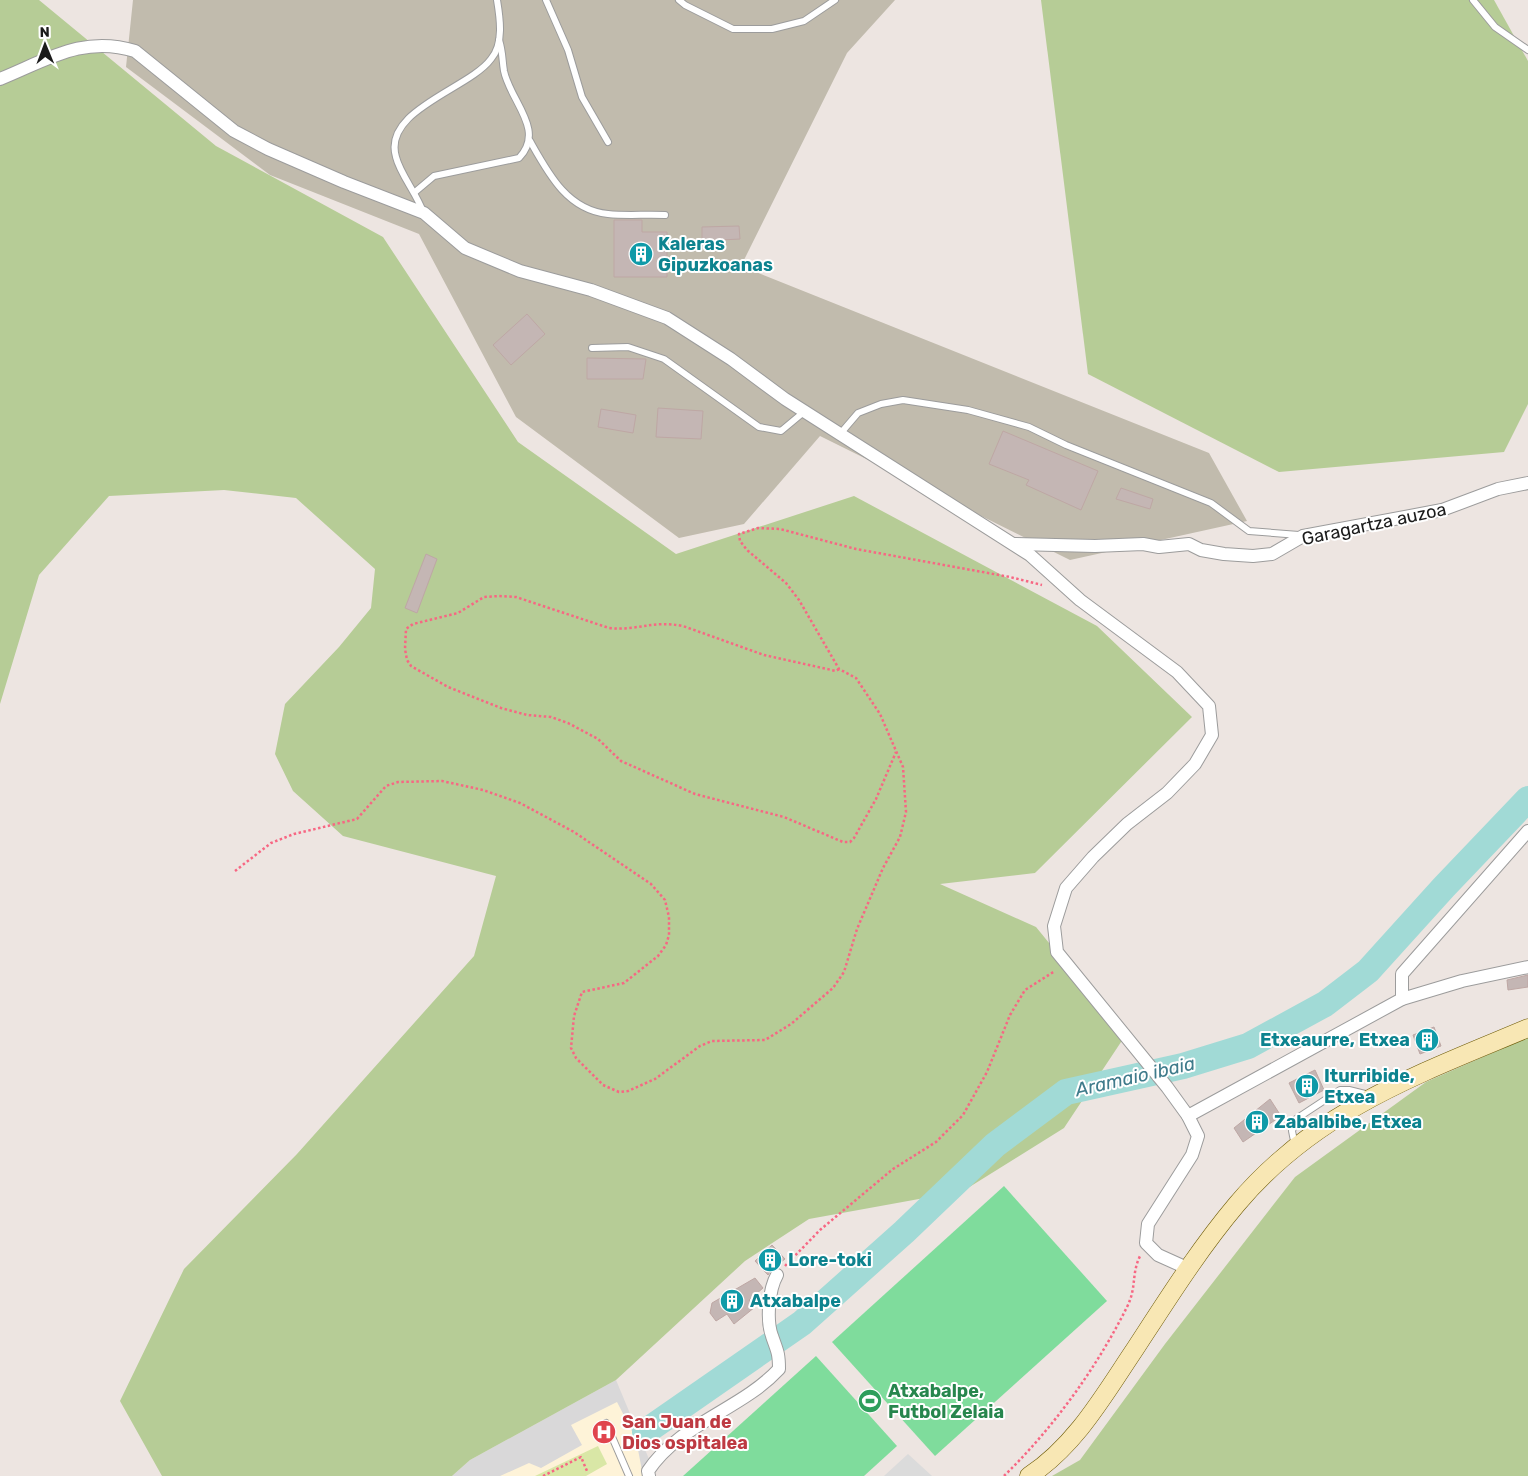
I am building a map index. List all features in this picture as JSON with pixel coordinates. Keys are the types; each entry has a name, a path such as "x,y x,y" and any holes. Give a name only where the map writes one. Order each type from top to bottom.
{"main road":[{"path":"1030,1476 1065,1446 1098,1406 1189,1269 1237,1204 1276,1162 1316,1130 1395,1084 1528,1028"}],"street":[{"path":"0,79 82,46 115,45 135,51 234,131 268,149 344,182 424,213 465,248 520,271 591,290 667,318 840,434 1030,555 1080,600 1177,672 1209,706 1212,735 1195,764 1167,793 1127,824 1093,857 1066,888 1054,926 1057,952 1167,1087 1188,1116 1198,1136 1192,1155 1148,1224 1146,1243 1158,1255 1189,1269"},
{"name":"Garagartza auzoa","path":"1011,544 1095,546 1143,544 1159,547 1188,544 1201,550 1224,554 1253,556 1272,554 1303,536 1442,510 1498,490 1528,483"},
{"path":"1402,999 1402,974 1528,831"},
{"path":"1188,1116 1402,999 1462,982 1528,967"},
{"path":"649,1476 648,1471 654,1462 684,1435 768,1381 779,1369 779,1352 771,1335 771,1294 773,1282 777,1275"}],"lane":[{"path":"424,213 415,192 396,158 395,142 400,128 420,108 469,78 492,59 499,40 500,21 497,0"},
{"path":"546,0 568,50 582,97 608,142"},
{"path":"679,0 685,5 733,29 772,29 804,20 835,0"},
{"path":"1473,0 1495,27 1528,50"},
{"path":"499,40 504,56 504,72 525,118 530,141 564,194 588,209 606,214 665,215"},
{"path":"415,192 434,176 519,158 528,148 530,141"},
{"path":"592,348 628,347 664,359 759,427 780,431 805,411"},
{"path":"840,434 858,413 881,404 903,400 968,410 1029,427 1066,445 1211,503 1249,531 1303,536"},
{"path":"606,1424 629,1476"}],"path":[{"path":"235,871 271,843 294,834 357,819 386,786 398,782 442,781 483,790 520,803 574,832 651,884 665,900 670,918 666,945 658,956 624,983 582,992 574,1016 572,1048 576,1058 603,1085 619,1092 628,1091 655,1079 700,1046 712,1041 765,1040 791,1024 833,988 844,972 857,929 883,868 900,837 906,812 906,788 903,767 897,750 868,693 856,678 839,669 799,600 786,583 747,550 740,542 739,534 758,528 780,529 856,549 1010,577 1048,587"},
{"path":"839,669 836,671 797,664 764,655 683,626 665,622 620,629 609,628 516,597 484,597 458,613 413,624 406,629 405,649 407,660 411,666 448,688 501,708 568,723 598,739 621,761 695,794 784,818 843,842 850,842 854,838 876,799 897,750"},
{"path":"777,1275 820,1230 893,1169 936,1142 963,1115 987,1072 1010,1015 1025,990 1066,965"},
{"path":"1004,1476 1038,1439 1095,1363 1134,1290 1134,1269 1146,1243"},
{"path":"543,1476 581,1457 587,1471"}],"shaded area":[{"path":"133,0 895,0 847,53 741,266 1209,453 1247,521 1070,560 820,436 744,524 679,538 516,417 419,234 270,175 126,67"},
{"path":"616,1380 656,1476 452,1476 470,1460"},
{"name":"San Juan de Dios ospitalea","path":"617,1402 636,1439 643,1476 500,1476 529,1463 541,1468 582,1445 571,1425"},
{"path":"908,1454 932,1476 884,1476"}],"green space":[{"path":"0,0 39,0 216,146 383,237 518,442 676,554 854,496 1097,626 1192,717 1035,873 940,884 1036,927 1125,1036 1064,1128 963,1191 809,1219 745,1261 616,1380 470,1460 452,1476 162,1476 120,1401 184,1269 297,1154 474,956 496,876 343,836 293,791 275,754 285,704 339,647 371,608 375,569 296,498 224,490 109,496 39,575 0,704"},
{"path":"1041,0 1494,0 1528,61 1528,404 1504,452 1279,472 1088,374"},
{"path":"1528,1037 1528,1476 1052,1476 1080,1460 1165,1344 1295,1177 1426,1082"},
{"path":"1004,1186 1107,1301 935,1456 832,1342"},
{"path":"816,1356 897,1446 864,1476 683,1476"},
{"path":"598,1446 607,1464 586,1476 535,1476"}],"building":[{"name":"Kaleras Gipuzkoanas","path":"614,220 642,220 642,232 667,232 667,277 614,277"},
{"path":"739,226 740,239 702,241 702,227"},
{"path":"527,314 545,334 511,365 493,345"},
{"path":"587,358 646,359 643,379 587,379"},
{"path":"658,408 703,411 701,439 656,437"},
{"path":"601,409 636,415 633,433 598,427"},
{"path":"1003,431 1098,471 1081,510 1026,485 1029,480 989,464"},
{"path":"1121,488 1153,499 1150,509 1116,499"},
{"path":"426,554 437,559 417,613 405,608"},
{"path":"1528,975 1528,987 1508,990 1507,980"},
{"name":"Etxeaurre, Etxea","path":"1434,1027 1441,1046 1420,1054 1413,1035"},
{"name":"Iturribide, Etxea","path":"1315,1070 1324,1090 1299,1103 1289,1083"},
{"name":"Zabalbibe, Etxea","path":"1270,1099 1281,1116 1243,1142 1234,1128"},
{"name":"Lore-toki","path":"772,1245 785,1259 772,1269 768,1275 755,1261"},
{"name":"Atxabalpe","path":"755,1278 763,1288 749,1300 755,1307 734,1324 727,1314 716,1321 710,1313 712,1303"}],"waterway":[{"name":"Aramaio ibaia","path":"645,1432 802,1323 904,1232 995,1145 1066,1092 1183,1066 1248,1046 1325,1004 1368,971 1444,887 1528,799"}],"place":[{"name":"Kaleras Gipuzkoanas","path":"641,254"},
{"name":"Etxeaurre, Etxea","path":"1427,1040"},
{"name":"Iturribide, Etxea","path":"1307,1086"},
{"name":"Zabalbibe, Etxea","path":"1257,1122"},
{"name":"Lore-toki","path":"770,1260"},
{"name":"Atxabalpe","path":"732,1301"},
{"name":"Atxabalpe, Futbol Zelaia","path":"870,1401"},
{"name":"San Juan de Dios ospitalea","path":"604,1432"}]}
